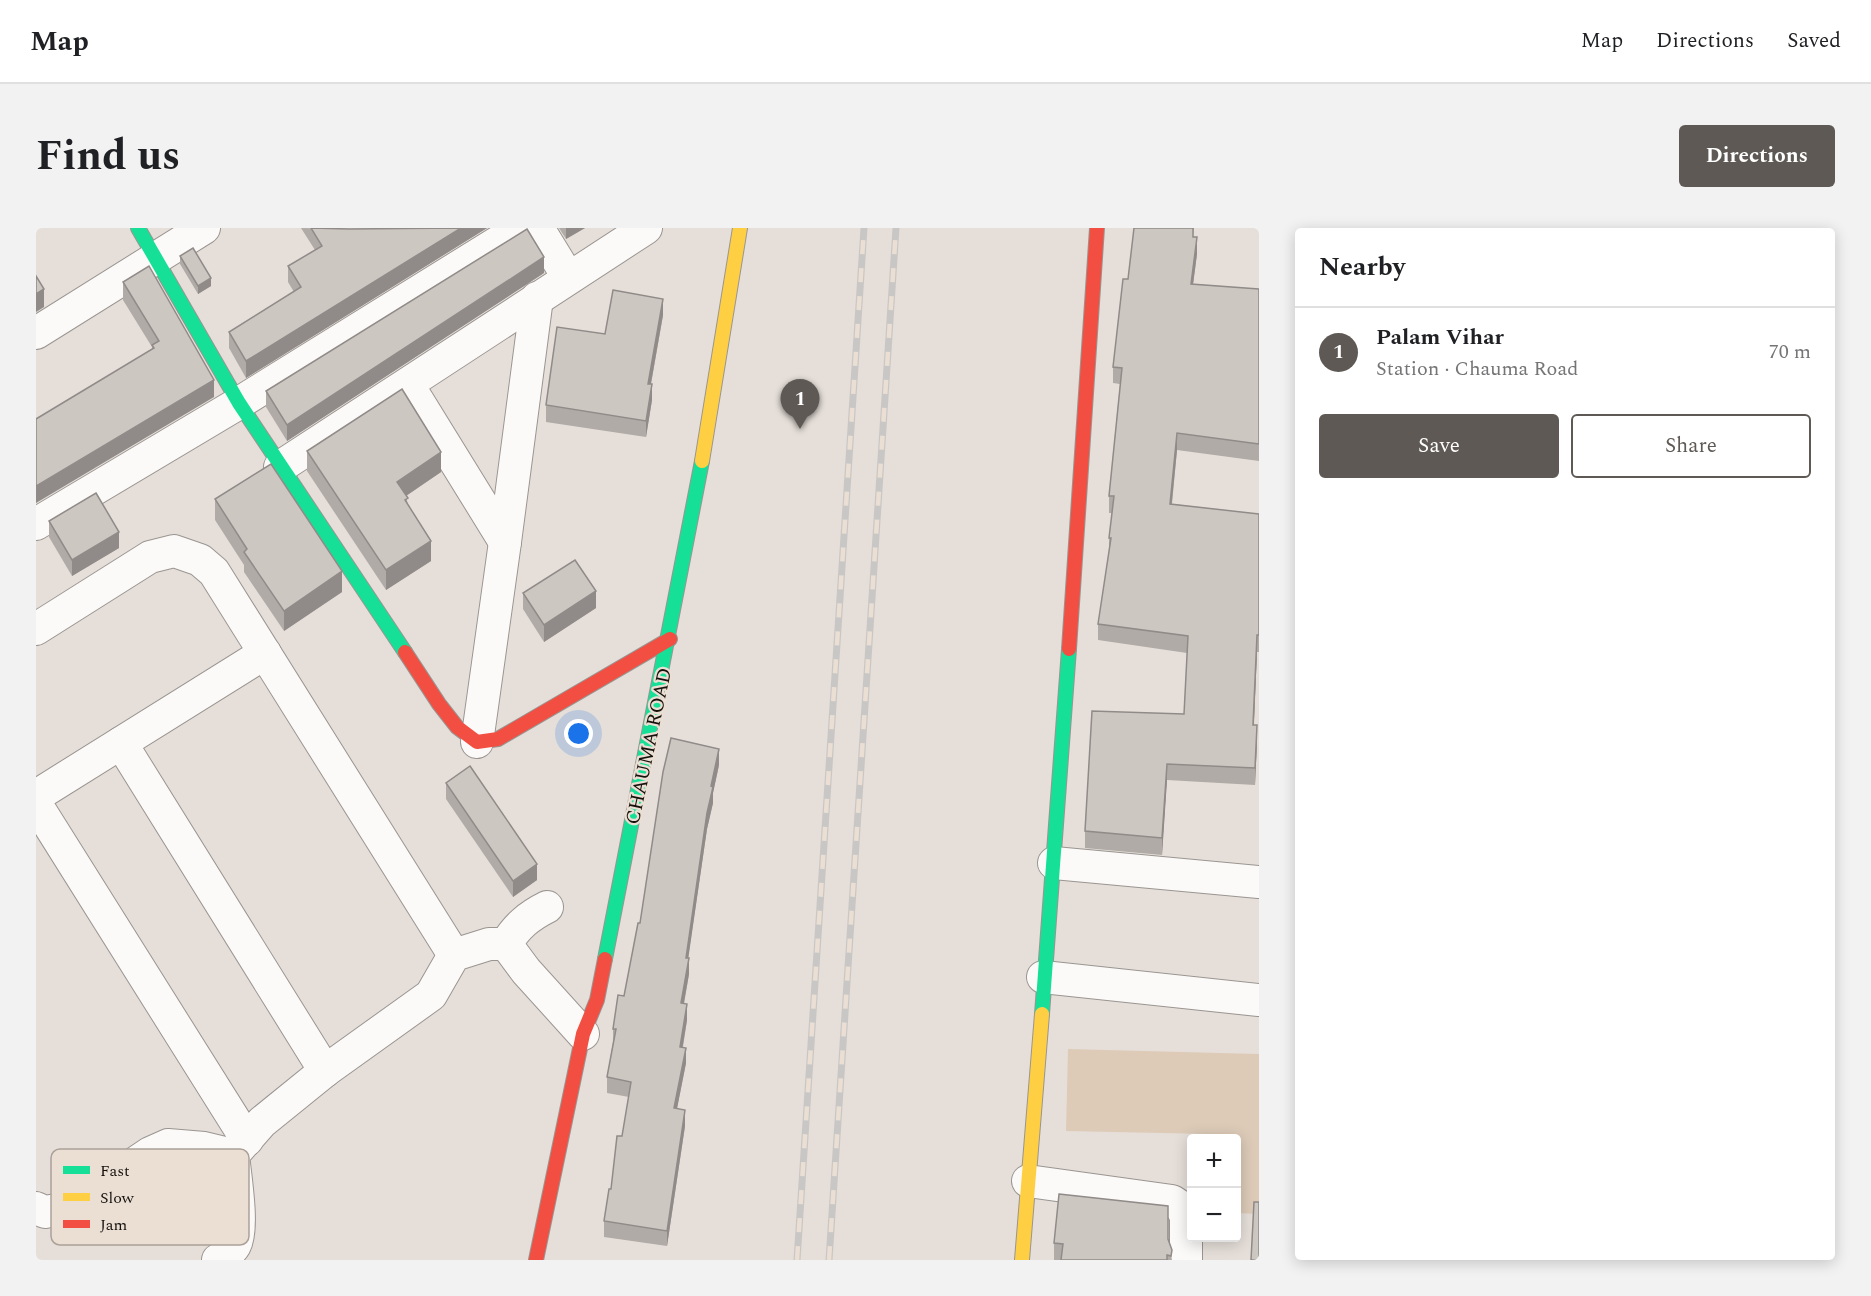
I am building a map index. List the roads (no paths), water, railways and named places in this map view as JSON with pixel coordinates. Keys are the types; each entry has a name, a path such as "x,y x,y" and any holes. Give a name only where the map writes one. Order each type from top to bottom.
{"street":[{"path":"138,228 239,403 439,704 457,727 477,742 498,739 670,639"},
{"path":"36,333 204,228"},
{"path":"36,524 239,403 521,228"},
{"path":"538,228 568,277"},
{"path":"280,467 646,228"},
{"name":"CHAUMA ROAD","path":"536,1260 583,1034 597,1000 670,639 702,471 740,228"},
{"path":"1022,1260 1053,863 1097,228"},
{"path":"477,742 537,298"},
{"path":"408,385 505,542"},
{"path":"36,629 150,557 174,551 200,560 214,572 454,955"},
{"path":"36,796 265,653"},
{"path":"121,743 325,1071"},
{"path":"36,804 240,1148"},
{"path":"1053,863 1259,882"},
{"path":"506,944 519,925 547,907"},
{"path":"159,1149 168,1145 240,1148 262,1122 325,1071 431,995 454,955 489,944 506,944"},
{"path":"506,944 526,971 583,1034"},
{"path":"1043,977 1259,1000"},
{"path":"1028,1181 1172,1202 1181,1207 1185,1216 1186,1260"},
{"path":"36,1208 45,1212 51,1211"},
{"path":"218,1260 227,1255 235,1245"}],"railway":[{"path":"797,1260 864,228"},
{"path":"829,1260 896,228"}],"place":[{"name":"Palam Vihar","path":"800,429"}]}
